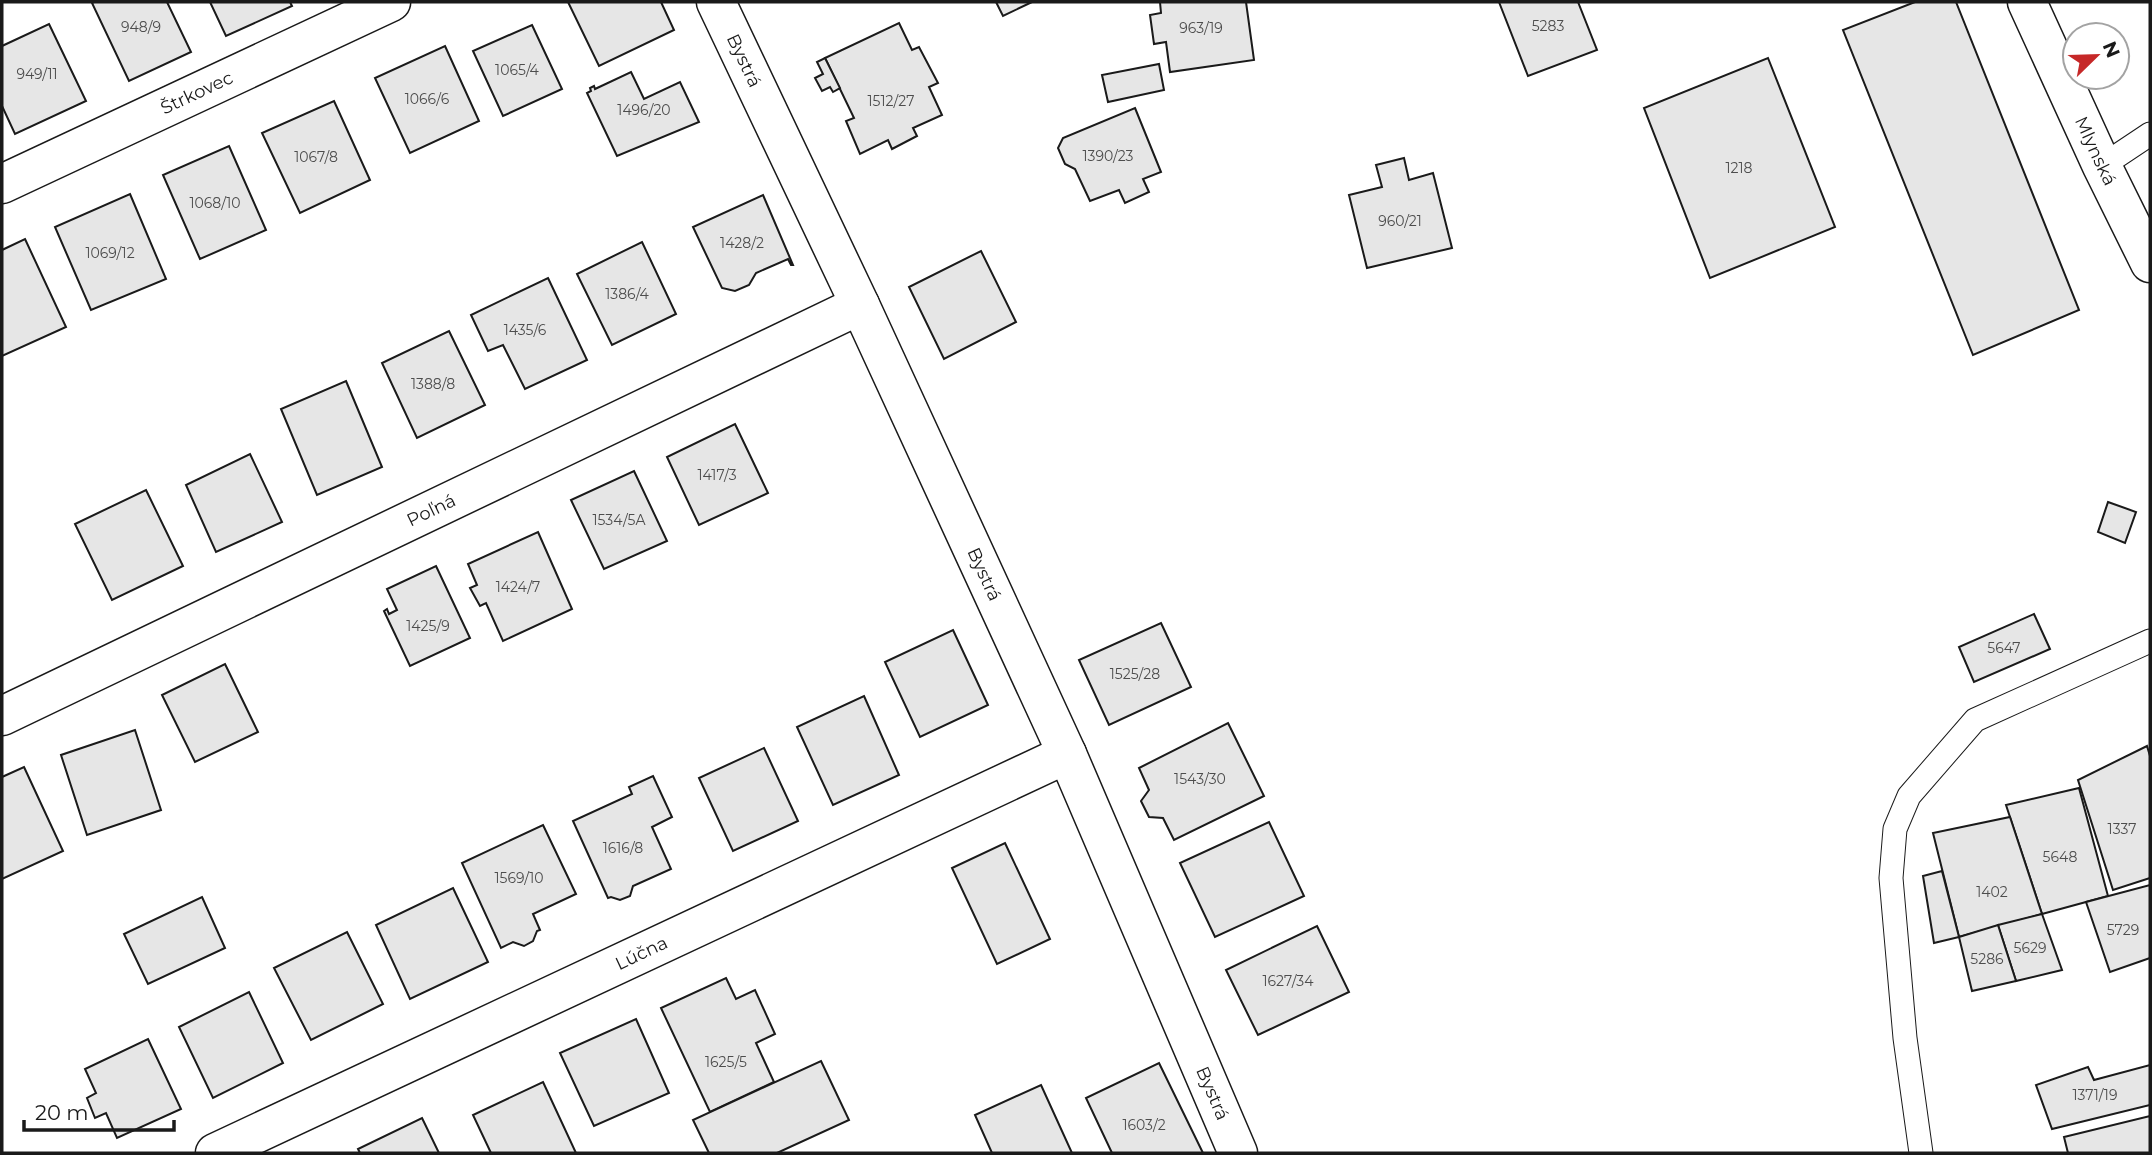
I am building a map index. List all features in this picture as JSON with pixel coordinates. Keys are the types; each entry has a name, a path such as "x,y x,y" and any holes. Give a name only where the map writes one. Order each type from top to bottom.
{"street":[{"name":"Štrkovec","path":"2,184 391,2"},
{"name":"Bystrá","path":"716,2 860,305 1067,754 1238,1153"},
{"name":"Mlynská","path":"2026,2 2150,264"},
{"name":"Poľná","path":"2,716 860,305"},
{"name":"Lúčna","path":"215,1153 1067,754"}],"lane":[{"path":"2102,166 2150,134"},
{"path":"1921,1153 1905,1038 1891,878 1895,829 1909,796 1975,720 2150,641"}],"building":[{"path":"167,2 191,52 129,81 92,3"},
{"path":"210,2 290,2 292,6 226,36"},
{"path":"568,2 661,2 674,30 599,66"},
{"path":"996,2 1032,2 1003,16"},
{"path":"1160,2 1246,2 1254,60 1170,72 1166,42 1154,44 1150,15 1161,13"},
{"path":"1499,2 1578,2 1597,50 1528,76"},
{"path":"1915,2 1956,2 2079,310 1973,355 1843,30"},
{"path":"899,23 912,50 919,47 938,83 929,87 942,115 913,128 917,136 892,149 888,140 860,154 846,121 854,118 825,58"},
{"path":"49,24 86,101 15,134 2,106 2,46"},
{"path":"532,25 562,89 503,116 473,51"},
{"path":"445,46 479,121 410,153 375,78"},
{"path":"825,58 840,88 833,92 830,87 822,91 815,78 823,74 817,62"},
{"path":"1768,58 1835,227 1710,278 1644,108"},
{"path":"1159,64 1164,90 1108,102 1102,75"},
{"path":"631,72 644,99 680,82 699,122 617,156 587,93 594,86 595,89"},
{"path":"334,101 370,180 300,213 262,133"},
{"path":"1135,108 1161,172 1143,179 1149,192 1125,203 1119,190 1090,201 1075,169 1065,164 1058,148 1063,138"},
{"path":"229,146 266,230 200,259 163,175"},
{"path":"1404,158 1409,180 1433,173 1452,248 1367,268 1349,195 1382,187 1376,165"},
{"path":"130,194 166,279 91,310 55,227"},
{"path":"763,195 793,265 788,259 756,273 749,285 735,291 722,288 693,227"},
{"path":"25,239 66,327 2,356 2,250"},
{"path":"642,242 676,314 612,345 577,274"},
{"path":"981,251 1016,322 944,359 909,287"},
{"path":"548,278 587,360 525,389 503,345 488,351 471,315"},
{"path":"449,331 485,405 417,438 382,363"},
{"path":"346,381 382,467 317,495 281,409"},
{"path":"735,424 768,493 699,525 667,457"},
{"path":"250,454 282,522 216,552 186,485"},
{"path":"634,471 667,541 604,569 571,500"},
{"path":"146,490 183,566 112,600 75,524"},
{"path":"2108,502 2136,512 2125,543 2098,532"},
{"path":"538,532 572,609 503,641 486,603 480,606 470,588 477,585 468,564"},
{"path":"436,566 470,638 410,666 384,611 387,609 389,614 397,610 387,589"},
{"path":"2034,614 2050,649 1974,682 1959,647"},
{"path":"1161,623 1191,687 1109,725 1079,660"},
{"path":"953,630 988,705 920,737 885,662"},
{"path":"225,664 258,732 195,762 162,695"},
{"path":"864,696 899,775 833,805 797,727"},
{"path":"1228,723 1264,796 1174,840 1163,818 1149,817 1141,801 1149,790 1139,768"},
{"path":"135,730 161,810 87,835 61,755"},
{"path":"2147,746 2150,756 2150,878 2113,890 2078,780"},
{"path":"764,748 798,821 733,851 699,778"},
{"path":"24,767 63,851 2,879 2,777"},
{"path":"653,776 672,817 652,827 671,869 633,886 630,896 620,900 608,898 573,821 632,794 629,787"},
{"path":"2079,788 2108,896 2042,914 2006,805"},
{"path":"2010,817 2042,914 1959,937 1933,833"},
{"path":"1269,822 1304,896 1215,937 1180,863"},
{"path":"543,825 576,894 533,914 540,930 533,941 524,946 513,942 501,948 462,863"},
{"path":"1005,843 1050,939 997,964 952,868"},
{"path":"1942,871 1959,937 1934,943 1923,876"},
{"path":"2150,885 2150,958 2110,972 2086,902"},
{"path":"453,888 488,962 410,999 376,925"},
{"path":"202,897 225,948 148,984 124,934"},
{"path":"2042,914 2062,970 2016,981 1998,925"},
{"path":"1998,925 2016,981 1972,991 1959,937"},
{"path":"1317,926 1349,992 1258,1035 1226,970"},
{"path":"347,932 383,1004 311,1040 274,968"},
{"path":"726,978 736,999 755,990 775,1034 756,1043 774,1082 710,1112 661,1008"},
{"path":"249,992 283,1063 213,1098 179,1027"},
{"path":"636,1019 669,1093 594,1126 560,1053"},
{"path":"148,1039 181,1109 117,1138 106,1113 95,1118 87,1098 96,1093 85,1069"},
{"path":"821,1061 849,1120 777,1153 709,1153 693,1120"},
{"path":"1159,1063 1203,1153 1112,1153 1086,1098"},
{"path":"2150,1065 2150,1105 2052,1129 2036,1085 2088,1067 2094,1080"},
{"path":"543,1082 576,1153 491,1153 473,1115"},
{"path":"1041,1085 1072,1153 992,1153 975,1115"},
{"path":"2150,1116 2150,1153 2068,1153 2064,1137"},
{"path":"422,1118 439,1153 360,1153 358,1149"}]}
